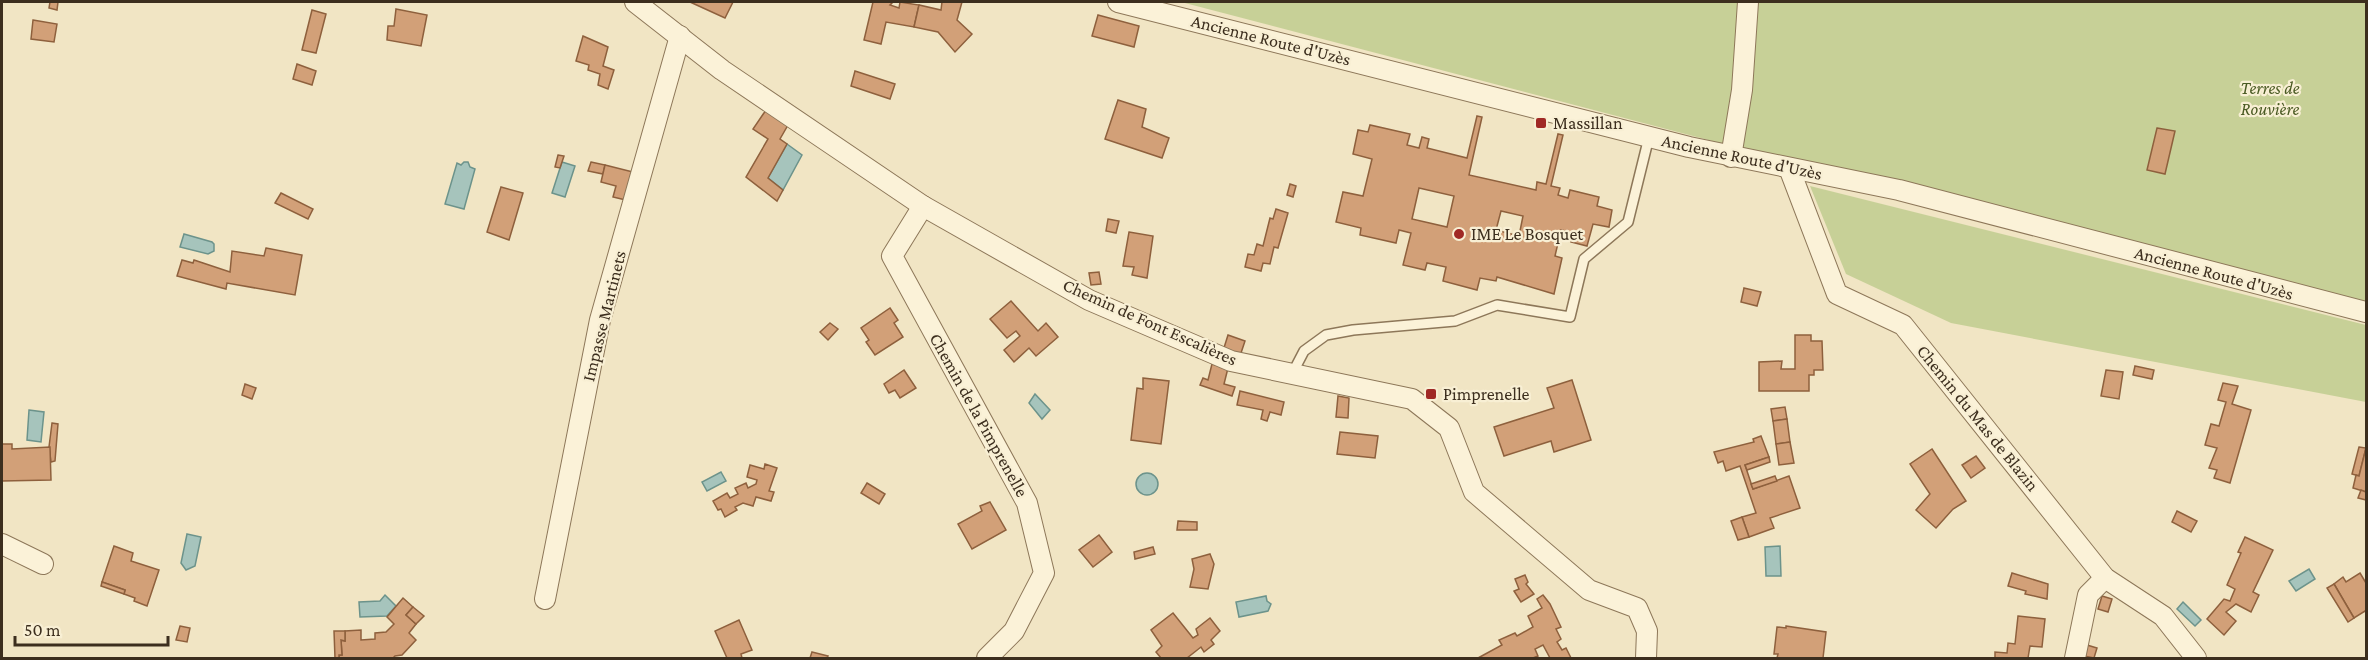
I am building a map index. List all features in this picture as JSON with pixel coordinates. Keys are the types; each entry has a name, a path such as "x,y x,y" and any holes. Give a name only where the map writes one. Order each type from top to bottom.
{"street":[{"name":"Chemin de Font Escalières","path":"635,2 722,70 923,206 1089,300 1231,361 1412,399 1449,428 1474,492 1589,590 1637,608 1647,631 1646,658"},
{"name":"Ancienne Route d'Uzès","path":"1119,2 1649,137 1899,190 2367,312"},
{"path":"1731,156 1742,90 1748,2"},
{"name":"Impasse Martinets","path":"545,599 600,320 680,36"},
{"name":"Chemin du Mas de Blazin","path":"1789,168 1837,294 1903,325 2105,578 2163,616 2196,658"},
{"name":"Chemin de la Pimprenelle","path":"923,206 892,256 1027,503 1044,573 1014,631 987,658"},
{"path":"2,544 43,564"},
{"path":"2075,658 2088,595 2105,578"}],"lane":[{"path":"1292,374 1304,351 1326,335 1353,330 1455,321 1497,304 1569,317 1584,259 1628,222 1649,137"}],"green space":[{"name":"Terres de Rouvière","path":"1181,2 2366,2 2366,310 2075,236"},
{"path":"1810,186 2366,325 2366,402 1951,323 1846,274"}],"water":[{"path":"787,144 802,155 783,190 768,178"},
{"path":"468,162 470,167 475,169 464,209 445,204 457,163 461,165"},
{"path":"562,162 575,166 565,197 552,193"},
{"path":"184,234 212,242 214,251 208,254 180,247"},
{"path":"1035,394 1050,410 1042,419 1029,403"},
{"path":"29,410 44,412 41,442 27,440"},
{"path":"721,472 726,481 707,491 702,482"},
{"path":"1143,473 1151,473 1158,480 1158,488 1151,495 1143,495 1136,488 1136,480"},
{"path":"187,534 201,537 195,566 186,570 181,563"},
{"path":"1780,546 1781,576 1766,576 1765,547"},
{"path":"2309,569 2315,579 2296,591 2289,581"},
{"path":"385,595 396,606 387,616 360,617 359,602 380,601"},
{"path":"1266,596 1267,601 1271,604 1268,611 1239,617 1236,602"},
{"path":"2183,602 2201,620 2195,626 2177,609"}],"building":[{"path":"50,2 58,2 57,10 49,8"},
{"path":"690,2 733,2 725,18"},
{"path":"873,2 893,2 890,5 899,8 900,2 919,5 914,27 886,22 881,44 864,40"},
{"path":"942,2 962,2 957,20 972,34 955,52 938,32 914,27 919,5 941,10"},
{"path":"396,9 427,15 421,46 387,40 388,26 394,26"},
{"path":"312,10 326,14 316,53 302,50"},
{"path":"1098,15 1139,26 1134,47 1092,36"},
{"path":"33,20 57,24 54,42 31,39"},
{"path":"583,36 608,47 603,66 614,70 608,89 598,85 600,74 588,70 589,65 576,61"},
{"path":"297,64 316,71 312,85 293,79"},
{"path":"855,71 895,84 890,99 851,86"},
{"path":"1118,100 1146,109 1142,127 1169,138 1162,158 1105,139"},
{"path":"766,110 788,125 780,139 787,144 768,178 783,190 777,201 746,177 768,139 753,129"},
{"path":"1477,116 1482,117 1469,175 1536,190 1537,182 1546,184 1558,134 1563,135 1551,186 1560,188 1558,195 1568,198 1570,190 1599,197 1597,206 1612,210 1609,227 1593,224 1587,246 1571,242 1573,233 1561,230 1555,256 1562,258 1554,294 1497,277 1496,281 1480,278 1477,290 1443,281 1446,267 1427,263 1425,270 1403,265 1411,233 1399,230 1396,243 1360,235 1361,228 1336,222 1343,192 1363,196 1372,159 1353,154 1358,130 1368,132 1370,125 1410,134 1407,145 1419,148 1422,137 1429,139 1427,148 1467,158","holes":["1419,188 1454,196 1447,227 1412,219","1501,211 1523,216 1519,236 1496,230"]},
{"path":"2157,128 2175,131 2165,174 2147,170"},
{"path":"558,155 564,156 560,168 555,167"},
{"path":"591,162 605,165 603,174 588,171"},
{"path":"605,165 637,173 630,201 613,197 616,186 601,182"},
{"path":"1290,184 1296,186 1293,197 1287,195"},
{"path":"501,187 523,193 509,240 487,232"},
{"path":"281,193 313,209 308,219 275,203"},
{"path":"1276,209 1288,213 1278,248 1274,247 1270,264 1263,263 1261,271 1245,267 1248,254 1254,255 1257,244 1263,246 1270,218 1273,219"},
{"path":"1108,219 1119,221 1116,233 1106,231"},
{"path":"1129,232 1153,236 1147,278 1132,275 1134,267 1123,266"},
{"path":"266,248 302,255 295,295 227,283 226,289 177,276 182,260 193,263 194,260 230,272 232,251 264,256"},
{"path":"1099,272 1101,284 1091,285 1089,273"},
{"path":"1744,288 1761,292 1757,306 1741,302"},
{"path":"1011,301 1038,331 1046,323 1058,337 1036,356 1029,348 1014,362 1004,350 1020,336 1016,331 1007,338 990,319"},
{"path":"890,308 898,320 894,323 903,337 875,355 866,342 869,340 861,328"},
{"path":"830,323 838,329 828,340 820,332"},
{"path":"1228,335 1245,341 1240,356 1223,351"},
{"path":"1795,335 1811,335 1811,341 1822,341 1823,370 1814,370 1814,375 1809,375 1809,391 1759,391 1759,362 1782,361 1781,369 1795,369"},
{"path":"1212,364 1228,368 1224,384 1235,387 1232,396 1200,385 1203,378 1208,380"},
{"path":"2135,366 2154,370 2152,379 2133,375"},
{"path":"904,370 916,388 900,398 895,390 889,393 884,384"},
{"path":"2106,370 2123,372 2119,399 2101,396"},
{"path":"1143,378 1169,381 1161,444 1131,440 1137,388 1143,389"},
{"path":"1572,380 1591,440 1554,452 1551,441 1504,456 1494,427 1554,408 1547,388"},
{"path":"2223,383 2238,386 2232,404 2251,410 2230,483 2214,478 2217,470 2209,468 2217,448 2205,445 2211,424 2219,426 2226,402 2218,400"},
{"path":"245,384 256,388 252,399 242,395"},
{"path":"1240,391 1284,402 1281,415 1270,412 1267,421 1261,419 1263,410 1237,405"},
{"path":"1338,396 1349,398 1348,418 1336,417"},
{"path":"1785,407 1787,419 1773,421 1771,409"},
{"path":"1787,419 1790,442 1776,444 1773,421"},
{"path":"52,423 58,424 55,461 51,462 49,447"},
{"path":"1340,432 1378,436 1375,458 1337,454"},
{"path":"1761,436 1769,457 1745,465 1753,489 1789,476 1800,508 1770,518 1774,528 1749,537 1742,517 1756,513 1740,466 1726,471 1723,461 1718,463 1714,452 1754,442 1753,439"},
{"path":"1790,442 1794,463 1779,465 1776,444"},
{"path":"2,444 12,444 12,449 50,447 51,480 2,481"},
{"path":"2359,447 2366,448 2359,476 2352,474"},
{"path":"2366,448 2366,492 2353,488 2356,475 2359,476"},
{"path":"1932,449 1966,501 1953,509 1936,528 1916,510 1930,494 1910,464"},
{"path":"1976,456 1985,468 1971,478 1962,465"},
{"path":"1769,457 1770,462 1747,470 1745,465"},
{"path":"765,464 777,468 769,491 774,492 771,501 756,497 753,506 743,503 735,507 737,510 725,517 713,501 727,493 730,498 738,494 735,488 746,483 748,488 756,484 757,480 747,477 750,465 764,469"},
{"path":"1775,476 1777,481 1753,489 1751,484"},
{"path":"867,483 885,494 879,504 861,493"},
{"path":"2361,490 2366,492 2366,500 2358,498"},
{"path":"990,502 1006,530 972,549 958,524 982,511 980,506"},
{"path":"2177,511 2197,521 2191,532 2172,522"},
{"path":"1742,517 1749,537 1738,540 1731,521"},
{"path":"1178,521 1197,522 1197,530 1177,530"},
{"path":"1099,535 1112,552 1093,567 1079,550"},
{"path":"2245,537 2273,550 2253,592 2259,595 2251,612 2236,604 2226,612 2236,621 2224,635 2207,619 2224,599 2230,601 2235,589 2227,585 2241,553 2238,552"},
{"path":"114,546 133,553 131,561 159,570 147,606 124,594 125,590 102,582"},
{"path":"1153,547 1155,554 1135,559 1134,552"},
{"path":"1210,554 1214,564 1208,589 1190,587 1194,569 1192,559"},
{"path":"2012,573 2048,584 2047,599 2025,594 2026,591 2008,586"},
{"path":"2360,573 2366,583 2366,612 2354,618 2334,584 2343,577 2346,582"},
{"path":"1525,575 1528,582 1526,584 1534,594 1521,602 1514,591 1519,589 1515,579"},
{"path":"102,582 125,590 124,594 101,586"},
{"path":"2334,584 2354,618 2348,622 2327,588"},
{"path":"1543,595 1561,627 1556,629 1561,639 1557,642 1562,650 1566,648 1571,658 1550,658 1543,645 1535,649 1538,656 1533,658 1478,658 1502,645 1499,640 1515,633 1517,636 1533,627 1528,616 1542,608 1537,599"},
{"path":"2102,596 2112,599 2108,612 2098,609"},
{"path":"403,598 413,607 406,615 416,624 409,633 416,640 402,655 393,658 339,658 339,655 342,655 341,640 345,641 345,631 361,630 361,640 375,639 375,633 386,632 394,624 387,617"},
{"path":"413,607 424,616 416,624 406,615"},
{"path":"1173,613 1193,638 1198,635 1196,629 1210,618 1220,631 1211,640 1214,644 1204,652 1201,647 1187,658 1161,658 1156,652 1162,646 1151,630"},
{"path":"2018,616 2045,619 2042,647 2030,646 2028,658 1995,658 1995,652 2007,653 2008,643 2015,644"},
{"path":"739,620 752,650 741,654 742,658 727,658 715,631"},
{"path":"180,626 190,628 187,642 176,640"},
{"path":"1786,626 1826,632 1823,658 1777,658 1778,654 1774,654 1777,627 1786,628"},
{"path":"334,631 345,631 345,641 341,640 342,655 339,655 339,658 335,658"},
{"path":"2087,645 2097,648 2094,658 2084,656"},
{"path":"812,652 828,656 827,658 810,658"}],"place":[{"name":"Massillan","path":"1541,123"},
{"name":"IME Le Bosquet","path":"1459,234"},
{"name":"Pimprenelle","path":"1431,394"}]}
